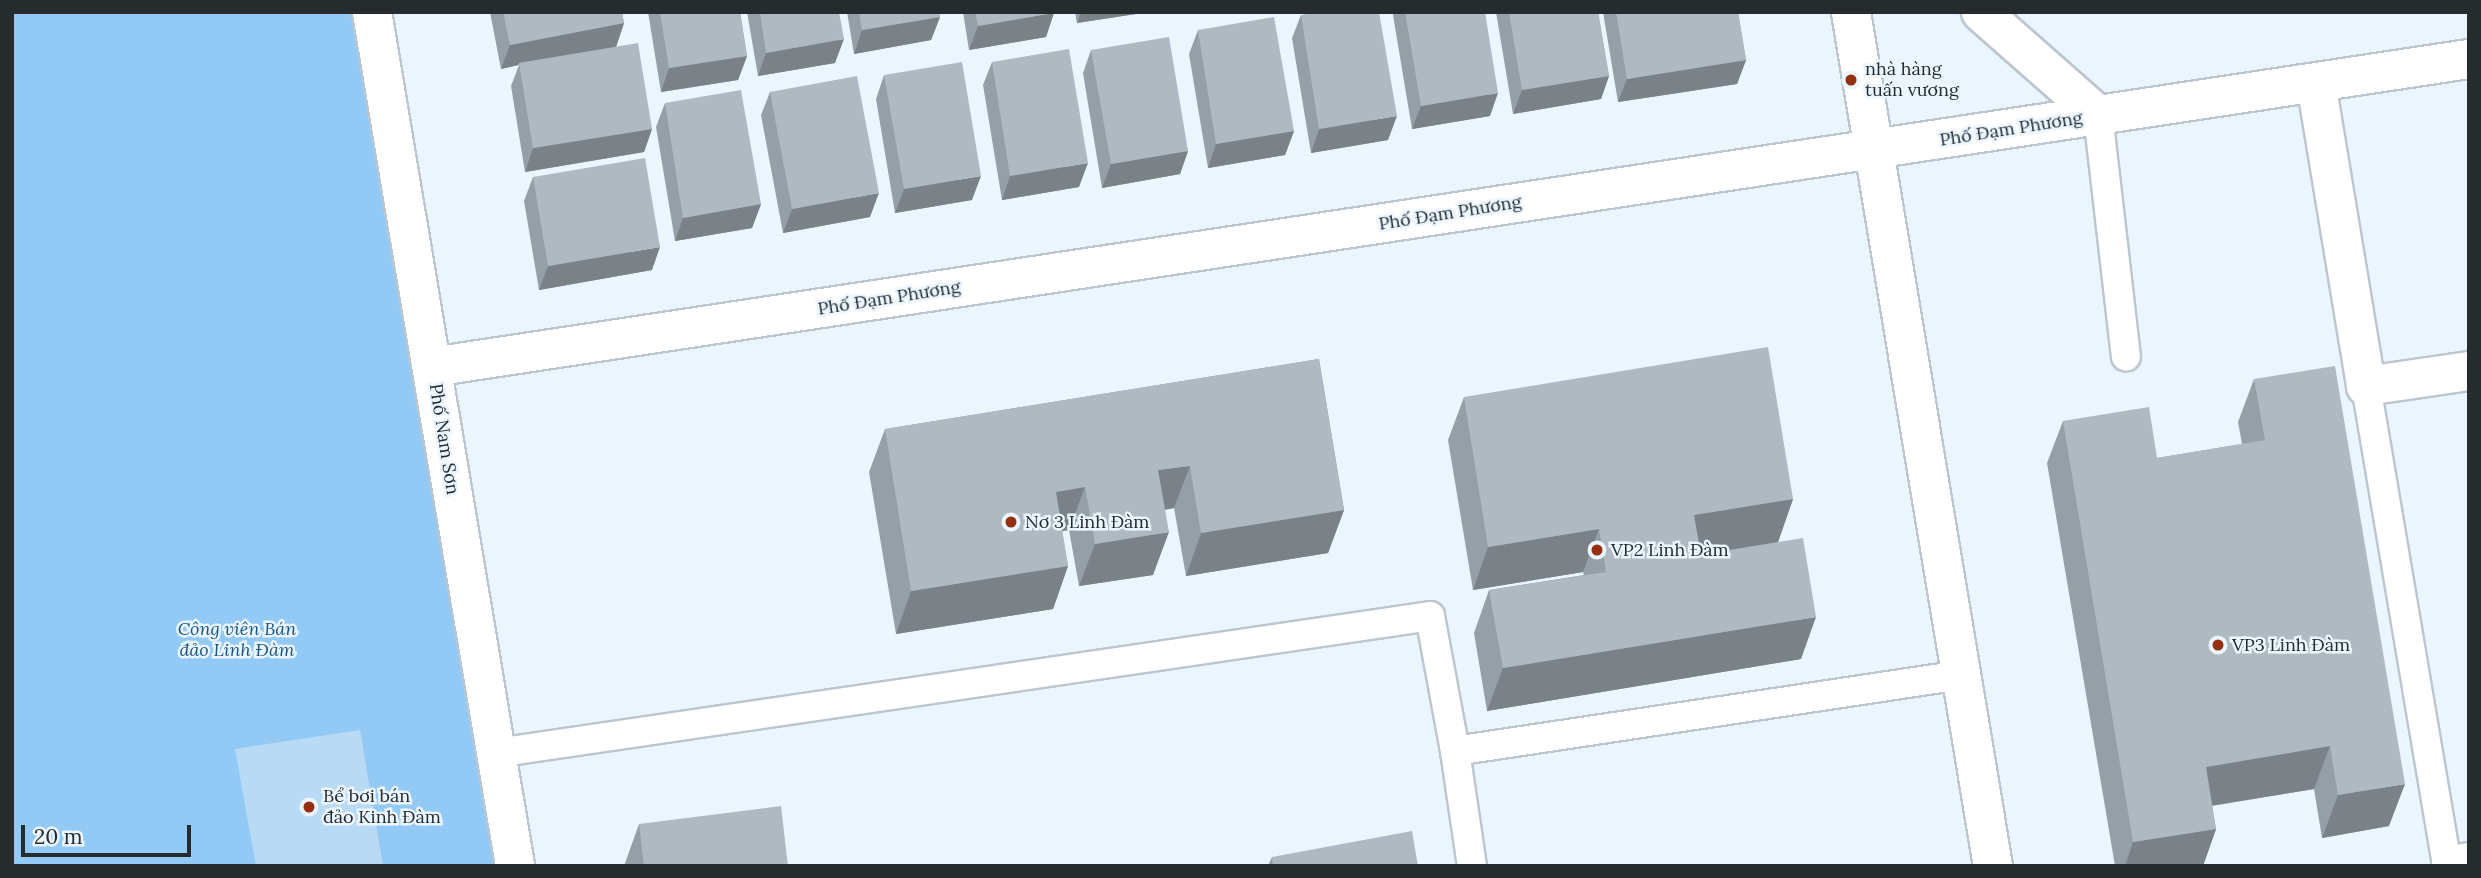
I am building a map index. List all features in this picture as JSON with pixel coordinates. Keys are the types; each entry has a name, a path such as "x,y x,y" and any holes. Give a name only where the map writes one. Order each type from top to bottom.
{"street":[{"name":"Phố Nam Sơn","path":"372,12 514,866"},
{"path":"1851,12 1993,866"},
{"path":"1981,12 2098,115"},
{"name":"Phố Đạm Phương","path":"432,367 2469,60"},
{"path":"2316,83 2366,386 2469,371"}],"lane":[{"path":"2098,115 2126,356"},
{"path":"2366,386 2446,861 2469,857"},
{"path":"496,753 1430,616 1455,751 1472,866"},
{"path":"1455,751 1961,675"}],"green space":[{"name":"Công viên Bán đảo Linh Đàm","path":"12,12 368,12 498,866 12,866"}],"shaded area":[{"name":"Bể bơi bán đảo Kinh Đàm","path":"360,730 383,866 256,866 235,749"}],"building":[{"path":"503,12 622,12 624,23 510,45"},
{"path":"660,12 740,12 747,56 669,68"},
{"path":"760,12 839,12 844,39 766,53"},
{"path":"859,12 939,12 940,17 862,30"},
{"path":"975,12 1054,12 1054,13 978,26"},
{"path":"1317,12 1379,12 1397,116 1319,129 1301,15"},
{"path":"1405,12 1485,12 1498,93 1421,106"},
{"path":"1509,12 1598,12 1609,76 1522,90"},
{"path":"1616,12 1738,12 1746,60 1627,79"},
{"path":"1274,17 1294,131 1216,144 1198,30"},
{"path":"1169,37 1188,151 1111,164 1091,50"},
{"path":"638,43 652,129 533,148 519,63"},
{"path":"1069,49 1088,163 1010,176 992,62"},
{"path":"962,62 981,176 904,189 884,75"},
{"path":"857,76 879,193 792,209 770,92"},
{"path":"741,90 761,204 683,218 665,103"},
{"path":"645,158 660,247 548,266 533,177"},
{"name":"VP2 Linh Đàm","path":"1768,347 1793,499 1694,515 1701,555 1803,538 1816,617 1503,668 1489,590 1606,572 1599,529 1488,547 1464,397"},
{"name":"Nơ 3 Linh Đàm","path":"1319,359 1344,510 1201,533 1190,466 1158,470 1169,532 1095,544 1085,487 1056,492 1068,566 911,591 885,429"},
{"name":"VP3 Linh Đàm","path":"2335,366 2405,784 2338,795 2330,746 2206,767 2216,829 2133,842 2063,421 2149,407 2157,458 2265,440 2254,379"},
{"path":"781,806 788,866 644,866 639,824"},
{"path":"1412,831 1418,866 1273,866 1272,857"}],"place":[{"name":"nhà hàng tuấn vương","path":"1851,80"},
{"name":"Nơ 3 Linh Đàm","path":"1011,522"},
{"name":"VP2 Linh Đàm","path":"1597,550"},
{"name":"VP3 Linh Đàm","path":"2218,645"},
{"name":"Bể bơi bán đảo Kinh Đàm","path":"309,807"}]}
